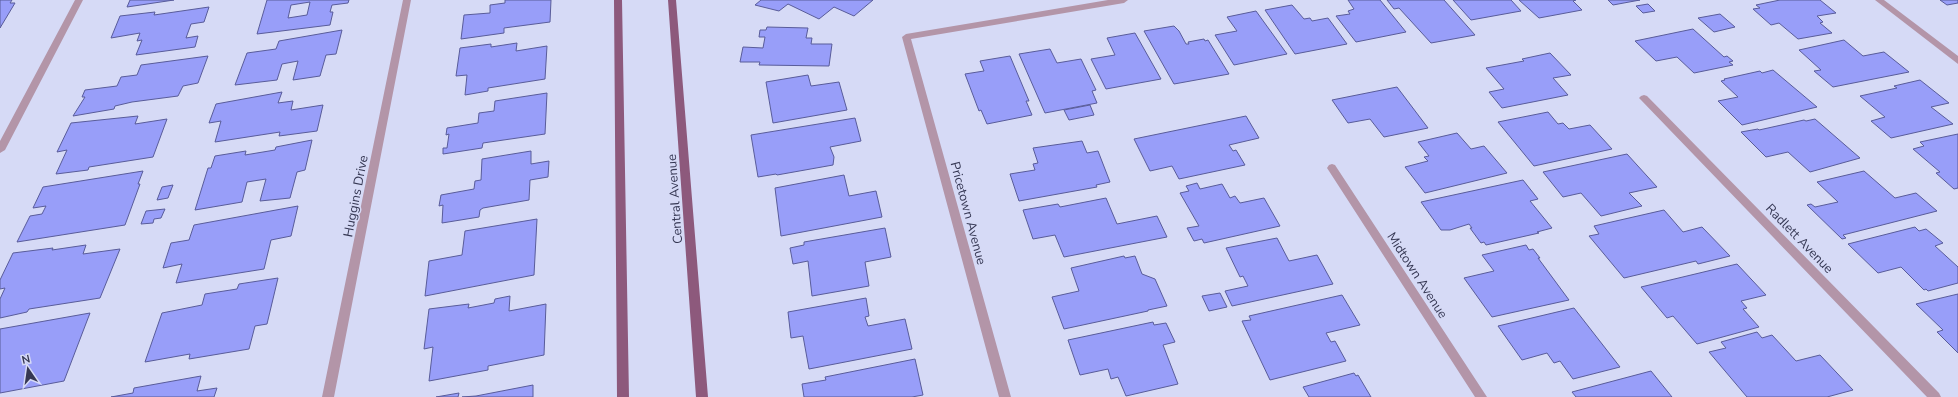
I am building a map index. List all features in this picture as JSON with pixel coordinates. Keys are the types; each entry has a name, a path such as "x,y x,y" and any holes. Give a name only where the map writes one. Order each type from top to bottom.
{"main road":[{"path":"618,0 622,397"},
{"name":"Central Avenue","path":"672,0 702,397"}],"street":[{"path":"0,150 79,0"},
{"name":"Huggins Drive","path":"328,397 407,0"},
{"name":"Pricetown Avenue","path":"1005,397 906,37 1124,0"},
{"path":"1879,0 1958,61"},
{"name":"Radlett Avenue","path":"1644,98 1935,397"},
{"name":"Midtown Avenue","path":"1332,168 1482,397"}],"building":[{"path":"0,0 12,0 10,3 15,3 0,28"},
{"path":"130,0 174,0 127,7"},
{"path":"267,0 349,0 348,3 332,5 330,12 333,12 330,25 257,34","holes":["310,2 307,15 288,18 291,5"]},
{"path":"505,0 551,0 550,22 504,28 504,33 461,39 464,15 490,13 490,5 505,3"},
{"path":"761,0 873,0 854,16 834,7 819,19 788,4 779,11 755,5"},
{"path":"1348,0 1380,0 1406,32 1356,42 1336,16 1350,14 1348,11 1354,9"},
{"path":"1387,0 1444,0 1475,35 1431,43 1399,8 1394,9"},
{"path":"1453,0 1511,0 1521,11 1471,20"},
{"path":"1519,0 1576,0 1573,1 1582,10 1539,18"},
{"path":"1608,0 1640,0 1613,5"},
{"path":"1780,0 1820,0 1836,13 1817,16 1823,22 1820,23 1832,33 1798,39 1779,23 1771,25 1753,9 1760,8 1756,5"},
{"path":"1940,0 1958,0 1958,3 1947,5"},
{"path":"1648,4 1655,11 1643,13 1636,6"},
{"path":"1292,5 1304,19 1310,18 1312,21 1328,18 1347,44 1295,54 1265,10"},
{"path":"209,7 204,22 191,24 186,38 198,36 195,47 136,55 142,40 137,41 140,33 111,38 120,16 155,12 154,15"},
{"path":"1256,11 1287,54 1234,65 1215,35 1237,31 1227,17"},
{"path":"1720,14 1735,27 1714,32 1698,18"},
{"path":"1174,26 1179,31 1186,44 1189,44 1188,42 1204,39 1205,41 1208,40 1229,74 1174,84 1144,31"},
{"path":"767,27 808,28 806,38 812,38 811,44 832,44 829,66 759,65 760,62 740,62 743,47 763,48 765,37 759,37 760,30 766,30"},
{"path":"1693,29 1724,57 1727,56 1733,61 1729,62 1733,65 1694,73 1677,57 1656,61 1635,41"},
{"path":"342,30 336,54 326,55 320,76 293,80 298,61 282,64 277,80 235,85 247,53 276,49 279,41"},
{"path":"1135,33 1161,79 1106,89 1091,59 1115,55 1107,38"},
{"path":"1844,40 1863,56 1884,52 1909,72 1833,87 1814,71 1821,70 1799,50"},
{"path":"517,43 516,51 547,46 545,79 488,88 488,91 465,95 467,75 456,76 460,48 491,44 491,47"},
{"path":"1050,49 1057,63 1081,59 1096,90 1092,91 1097,103 1045,113 1019,54"},
{"path":"1550,53 1571,75 1553,78 1568,95 1502,108 1489,92 1504,89 1486,68 1524,61 1522,59"},
{"path":"208,56 198,83 183,86 178,96 132,102 115,106 114,109 73,116 85,97 82,97 85,90 117,86 121,77 137,75 141,65"},
{"path":"1010,56 1029,101 1026,101 1032,115 987,124 981,110 979,111 965,74 984,71 980,61"},
{"path":"1773,70 1817,107 1742,125 1718,101 1738,97 1721,81 1725,80 1724,79 1760,71 1762,73"},
{"path":"808,75 811,86 839,82 847,110 773,123 766,82"},
{"path":"1920,80 1949,103 1931,107 1953,124 1891,138 1871,121 1885,117 1860,96 1897,88 1894,86"},
{"path":"1397,87 1428,128 1384,137 1370,119 1348,123 1332,100"},
{"path":"282,92 278,103 293,101 291,110 323,105 317,131 279,136 280,132 215,142 221,121 209,123 216,104"},
{"path":"547,93 545,134 483,143 482,148 443,154 443,148 447,148 449,134 446,135 447,128 478,123 479,113 494,111 495,101"},
{"path":"1090,105 1094,115 1069,120 1064,110"},
{"path":"1548,112 1558,124 1563,123 1569,129 1590,125 1612,149 1534,166 1498,122"},
{"path":"138,116 135,124 167,119 153,157 89,167 88,170 56,174 67,150 57,152 71,123"},
{"path":"1246,116 1259,138 1229,145 1233,151 1236,150 1245,165 1179,179 1172,166 1150,171 1134,139"},
{"path":"855,118 861,141 830,147 834,157 833,165 758,177 751,135"},
{"path":"1815,119 1860,158 1810,172 1788,152 1766,157 1741,132 1759,130"},
{"path":"1457,133 1471,149 1484,146 1507,173 1425,193 1405,167 1428,161 1424,157 1429,156 1418,142"},
{"path":"1958,134 1958,188 1954,189 1936,173 1940,172 1913,149 1924,146 1920,142"},
{"path":"312,140 305,170 297,172 290,198 260,201 266,179 247,182 242,202 195,210 208,168 211,168 215,156 246,151 245,155 275,150 276,147"},
{"path":"1082,141 1087,153 1098,151 1110,182 1096,185 1097,187 1019,201 1010,174 1035,170 1033,164 1038,163 1033,148"},
{"path":"531,151 531,164 549,161 548,177 530,180 529,200 483,208 480,210 479,217 442,223 443,205 439,206 441,195 474,189 475,181 481,180 482,159"},
{"path":"1627,154 1657,187 1629,193 1642,206 1601,216 1581,193 1563,197 1543,172"},
{"path":"143,171 138,184 140,184 125,225 17,242 30,216 42,214 46,206 33,208 43,187"},
{"path":"1864,171 1895,198 1916,193 1937,211 1843,235 1846,238 1842,239 1807,205 1811,204 1815,207 1838,202 1817,182"},
{"path":"844,175 849,196 876,191 882,217 781,236 775,188"},
{"path":"1523,180 1538,199 1530,201 1552,228 1537,232 1539,233 1486,245 1484,242 1481,243 1470,228 1472,228 1469,224 1450,230 1441,230 1421,202"},
{"path":"1197,183 1200,189 1222,184 1230,198 1235,196 1240,203 1264,198 1280,226 1204,243 1202,239 1194,241 1187,228 1199,226 1180,193 1189,191 1186,186"},
{"path":"173,185 168,198 157,200 162,187"},
{"path":"1106,198 1117,224 1157,216 1167,237 1064,257 1055,235 1033,239 1023,210 1058,204 1060,207"},
{"path":"298,206 291,236 271,240 264,269 176,283 182,264 163,268 171,243 189,240 194,225"},
{"path":"165,209 161,218 154,219 153,223 141,224 146,211"},
{"path":"1664,210 1683,232 1702,227 1730,256 1698,264 1696,261 1624,278 1589,236 1599,234 1594,226"},
{"path":"537,219 534,275 425,296 429,261 462,255 465,231"},
{"path":"1915,227 1919,231 1926,229 1943,243 1935,246 1958,267 1958,283 1928,291 1926,289 1924,290 1901,267 1878,273 1848,244"},
{"path":"885,228 891,257 865,262 869,286 812,296 808,261 793,264 790,248 804,245 804,242"},
{"path":"1277,238 1289,261 1317,255 1333,284 1232,306 1225,291 1248,286 1243,276 1240,277 1226,248"},
{"path":"86,245 83,254 120,249 100,298 29,309 27,312 0,318 0,299 5,288 0,289 0,280 13,253 53,248 52,250"},
{"path":"1526,245 1529,250 1533,249 1569,300 1492,317 1464,278 1494,271 1482,255"},
{"path":"1124,256 1125,258 1135,256 1142,274 1155,279 1167,306 1064,329 1052,297 1079,291 1071,268"},
{"path":"1737,264 1766,295 1741,301 1747,308 1743,309 1759,327 1697,344 1673,316 1667,318 1641,287"},
{"path":"278,278 267,324 255,326 249,349 189,359 190,354 145,362 162,313 202,305 205,294 237,289 239,284"},
{"path":"1220,293 1227,307 1209,311 1202,296"},
{"path":"1958,294 1958,353 1937,332 1943,330 1916,304"},
{"path":"1342,295 1360,325 1326,333 1331,342 1335,341 1346,361 1270,380 1242,321 1251,320 1249,316"},
{"path":"510,296 509,311 546,304 544,355 488,366 488,370 429,381 433,347 424,349 429,309 469,304 468,308 494,303 495,299"},
{"path":"866,298 869,316 865,317 868,326 905,319 912,349 809,369 803,336 791,338 788,312"},
{"path":"1574,308 1620,367 1573,379 1560,361 1554,363 1547,353 1522,360 1498,326"},
{"path":"90,313 64,381 0,393 0,329"},
{"path":"1153,322 1154,325 1166,323 1175,342 1163,345 1178,384 1126,396 1118,377 1111,379 1108,369 1080,375 1068,340"},
{"path":"1757,332 1762,338 1772,335 1796,361 1820,355 1853,390 1827,397 1747,397 1709,352 1726,348 1721,342"},
{"path":"915,359 923,395 912,397 804,397 802,384 826,380 825,377"},
{"path":"1651,371 1672,397 1576,397 1572,392"},
{"path":"1354,373 1356,376 1358,375 1371,397 1309,397 1303,387"},
{"path":"201,376 197,391 217,388 214,397 111,397 133,393 134,388"},
{"path":"533,385 533,397 462,397 476,396"},
{"path":"459,393 458,397 436,397"}]}
